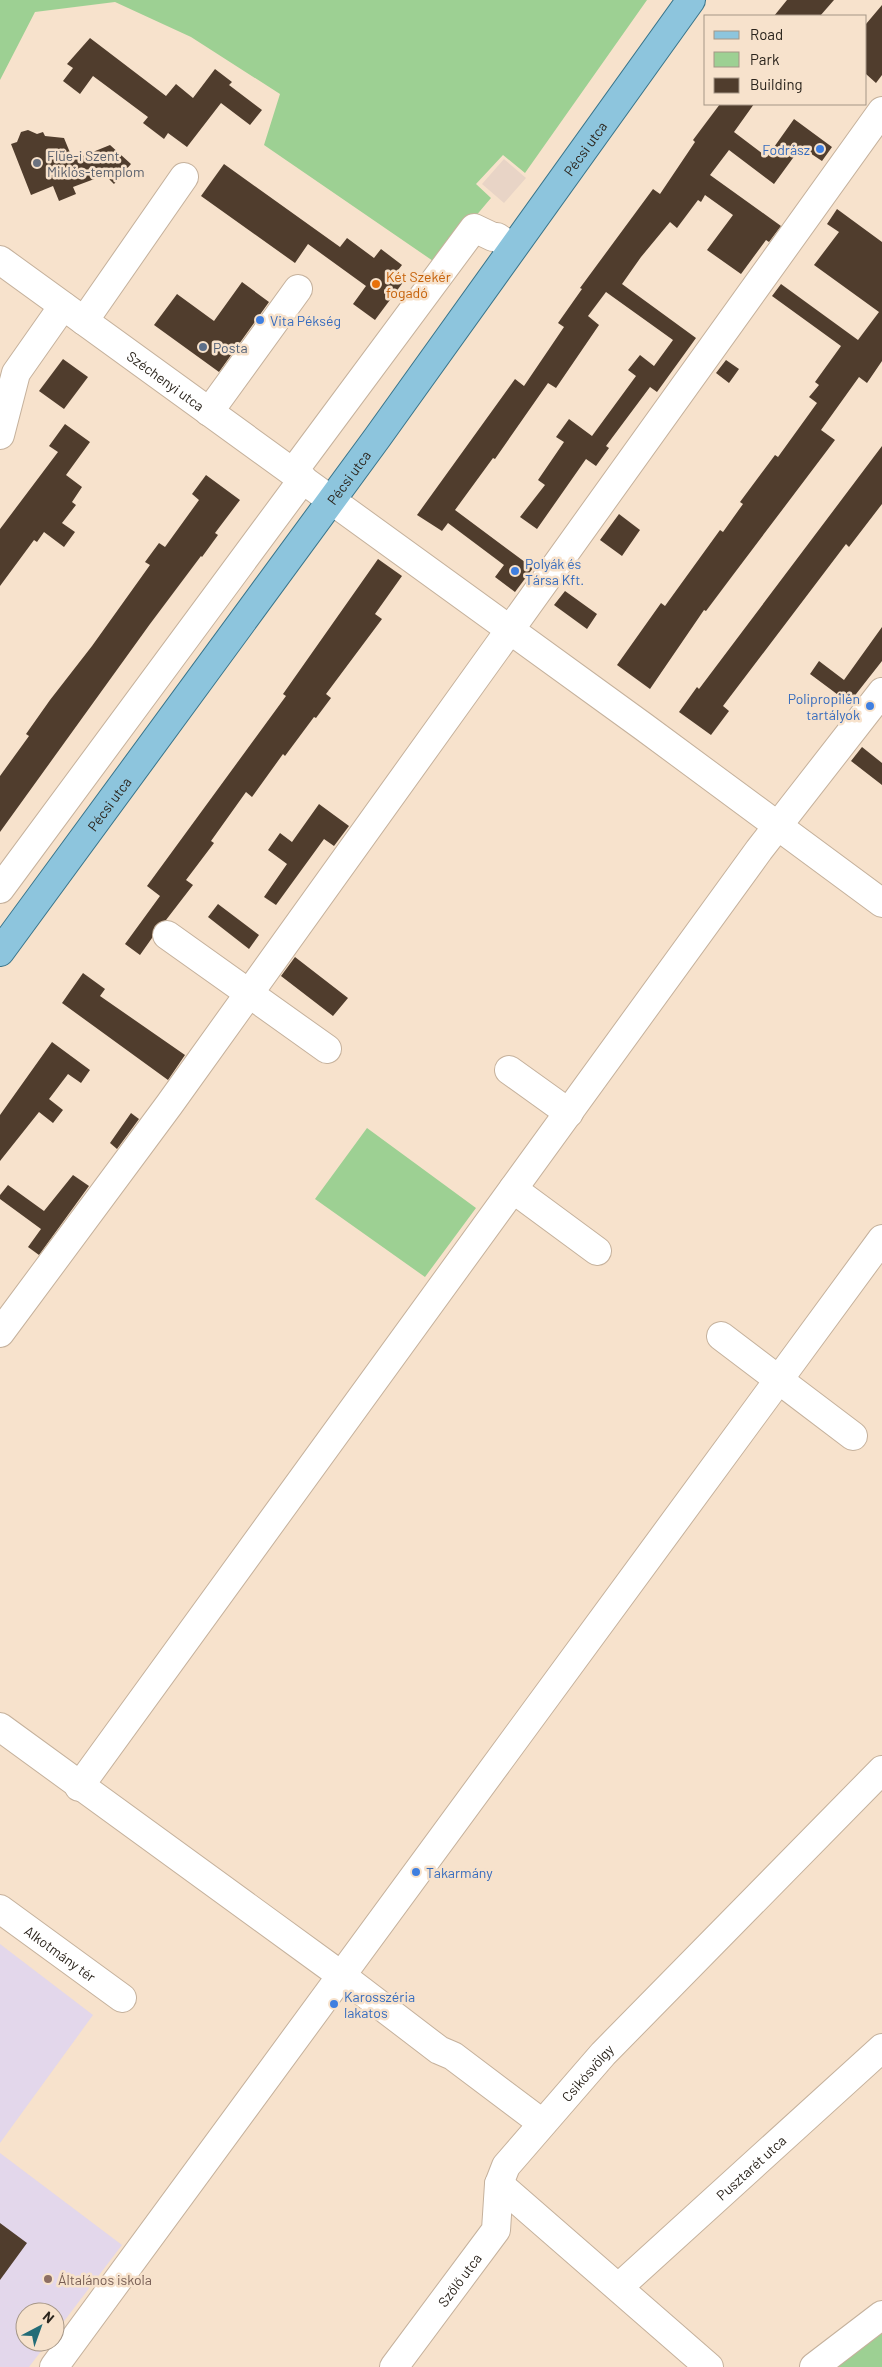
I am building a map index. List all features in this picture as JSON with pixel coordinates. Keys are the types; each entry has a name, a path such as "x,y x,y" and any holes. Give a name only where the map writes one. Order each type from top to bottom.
{"main road":[{"name":"Pécsi utca","path":"0,952 331,500 692,0"}],"street":[{"path":"0,1333 169,1105 882,111"},
{"path":"0,435 16,373 73,313 184,176"},
{"path":"0,889 298,476 317,440 474,228 493,237 497,236 512,247"},
{"name":"Széchenyi utca","path":"0,260 511,630 882,904"},
{"path":"209,412 298,289"},
{"path":"79,1787 777,826 882,692"},
{"path":"167,935 327,1049"},
{"path":"509,1070 569,1113"},
{"path":"513,1189 597,1251"},
{"path":"54,2367 882,1239"},
{"path":"720,1336 853,1436"},
{"path":"0,1727 79,1787 342,1976 439,2050 454,2056 542,2123"},
{"name":"Csikósvölgy","path":"499,2184 506,2166 603,2054 882,1770"},
{"name":"Alkotmány tér","path":"0,1909 122,1998"},
{"name":"Pusztarét utca","path":"618,2287 882,2048"},
{"path":"499,2184 709,2367"},
{"name":"Szőlő utca","path":"394,2367 496,2230 499,2184"},
{"path":"814,2367 882,2315"}],"shaded area":[{"path":"504,159 526,178 504,203 482,184"},
{"path":"0,1944 93,2015 0,2143"},
{"name":"Általános iskola","path":"0,2153 122,2245 65,2320 65,2302 15,2302 15,2352 40,2352 29,2367 0,2367"}],"green space":[{"path":"0,0 647,0 525,173 503,155 476,184 491,198 436,263 264,145 280,94 191,37 115,2 35,12 0,80"},
{"path":"367,1128 476,1208 425,1277 315,1199"},
{"path":"882,2304 882,2367 799,2367"}],"building":[{"path":"787,0 834,0 821,15 775,15"},
{"path":"882,5 882,75 876,83 867,75 867,23"},
{"path":"90,38 166,96 176,84 193,98 215,69 232,82 229,85 262,110 250,125 221,103 187,147 168,133 164,139 143,123 148,117 93,76 80,94 63,81 73,68 67,64"},
{"path":"719,105 753,105 734,132 767,157 794,119 832,147 822,161 801,147 774,184 729,150 710,175 781,226 769,242 766,240 741,274 707,250 733,215 705,195 701,202 698,200 677,228 670,222 641,257 622,284 696,338 657,392 650,387 606,446 609,448 596,466 586,459 537,529 520,517 545,485 538,480 564,442 556,437 569,419 592,436 636,376 628,370 640,355 654,366 673,340 606,292 588,316 599,325 556,388 548,383 495,459 493,458 455,510 533,568 515,592 495,577 504,565 448,523 442,531 417,515 515,379 524,386 564,327 558,323 582,289 580,288 653,189 660,194 695,142 693,140"},
{"path":"28,130 37,134 43,132 45,136 64,138 73,160 110,145 131,164 114,184 105,175 73,187 76,194 59,201 53,186 31,195 11,144 17,142 21,132"},
{"path":"224,164 340,247 347,238 374,258 381,249 402,265 395,274 404,281 375,320 353,304 366,286 308,244 295,263 201,196"},
{"path":"837,209 882,242 882,361 867,383 859,377 821,430 835,440 706,611 704,610 650,689 617,665 661,603 665,606 720,530 723,532 743,504 740,502 775,455 778,457 817,403 809,397 819,385 815,382 841,346 772,296 781,284 858,340 879,312 814,265 839,232 827,224"},
{"path":"242,282 269,302 219,372 154,325 177,294 214,321"},
{"path":"63,359 88,377 64,409 39,391"},
{"path":"726,360 739,369 729,383 716,373"},
{"path":"65,424 90,442 66,475 82,487 72,502 76,505 62,523 75,532 64,547 44,532 37,542 34,540 0,586 0,529 58,452 49,446"},
{"path":"882,446 882,504 849,547 846,544 723,706 729,711 711,735 679,712 697,687 699,689"},
{"path":"206,475 240,500 215,533 218,535 150,624 0,832 0,776 29,736 26,734 50,700 92,646 150,565 145,562 159,543 165,547 199,500 192,494"},
{"path":"619,514 640,530 622,556 600,540"},
{"path":"378,559 402,576 375,614 382,619 326,694 331,698 316,718 314,717 285,756 283,754 252,797 246,792 211,841 214,843 186,880 193,885 166,920 155,926 152,938 140,955 125,944 160,896 147,886 286,696 283,694"},
{"path":"565,591 597,614 587,629 554,605"},
{"path":"882,627 882,661 849,703 810,674 819,661 844,680"},
{"path":"862,747 882,763 882,785 851,761"},
{"path":"319,804 349,826 334,846 324,839 276,905 264,897 287,864 268,850 280,833 292,842"},
{"path":"218,904 259,935 249,949 208,917"},
{"path":"295,957 348,998 333,1016 281,976"},
{"path":"83,973 105,989 100,996 185,1055 168,1080 62,1003"},
{"path":"52,1042 90,1070 81,1083 68,1074 49,1099 63,1110 53,1123 39,1112 0,1161 0,1115"},
{"path":"131,1113 139,1119 117,1149 110,1143"},
{"path":"73,1175 89,1186 39,1255 28,1247 41,1229 0,1199 0,1195 8,1185 44,1211"},
{"path":"0,2223 27,2243 0,2280"}],"place":[{"name":"Fodrász","path":"820,149"},
{"name":"Flüe-i Szent Miklós-templom","path":"37,163"},
{"name":"Két Szekér fogadó","path":"376,284"},
{"name":"Vita Pékség","path":"260,320"},
{"name":"Posta","path":"203,347"},
{"name":"Polyák és Társa Kft.","path":"515,571"},
{"name":"Polipropilén tartályok","path":"870,706"},
{"name":"Takarmány","path":"416,1872"},
{"name":"Karosszéria lakatos","path":"334,2004"},
{"name":"Általános iskola","path":"48,2279"}]}
